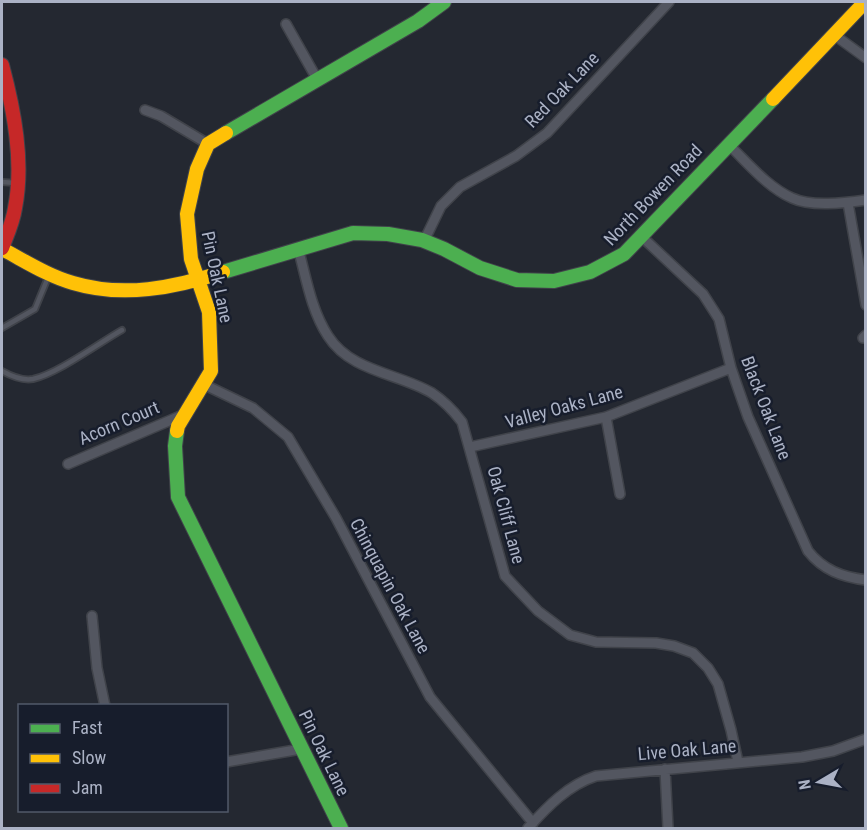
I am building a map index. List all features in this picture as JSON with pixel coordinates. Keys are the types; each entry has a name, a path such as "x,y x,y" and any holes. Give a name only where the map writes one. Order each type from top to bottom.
{"street":[{"path":"145,110 162,116 208,144 418,21 444,2"},
{"name":"Red Oak Lane","path":"424,241 441,206 460,187 516,156 547,133 669,2"},
{"name":"North Bowen Road","path":"2,249 72,284 104,290 147,290 198,280 298,248 353,233 372,231 424,241 481,268 508,278 531,283 554,282 583,276 606,266 624,254 865,2"},
{"path":"286,24 317,79"},
{"path":"833,34 866,58"},
{"path":"2,65 11,114 19,183 16,205 2,249"},
{"name":"Pin Oak Lane","path":"208,144 197,169 187,214 191,259 210,312 211,371 178,426 175,446 178,497 341,828"},
{"path":"728,144 774,187 793,199 825,204 866,200"},
{"path":"848,203 866,305"},
{"name":"Black Oak Lane","path":"641,236 703,294 719,319 731,368 748,417 808,551 817,562 837,574 866,580"},
{"name":"Oak Cliff Lane","path":"298,248 317,315 328,337 343,353 357,362 431,392 451,408 462,422 497,553 506,576 538,611 570,635 596,642 656,643 674,646 693,653 708,668 718,684 738,762"},
{"name":"Valley Oaks Lane","path":"470,447 606,417 731,368"},
{"name":"Chinquapin Oak Lane","path":"203,384 253,408 288,437 336,518 427,691 531,826"},
{"name":"Acorn Court","path":"68,464 184,414"},
{"path":"606,417 620,494"},
{"path":"93,616 98,668 105,704"},
{"name":"Live Oak Lane","path":"531,826 581,780 612,773 802,758 833,751 866,739"},
{"path":"228,762 301,749"},
{"path":"665,769 668,828"}],"lane":[{"path":"2,182 19,183"},
{"path":"2,328 35,309 50,273"},
{"path":"2,370 13,377 31,380 48,374 122,330"}],"traffic: fast":[{"path":"226,133 418,21 444,2"},
{"path":"223,272 353,233 388,234 422,240 480,268 517,280 554,281 590,272 624,254 773,99"},
{"path":"177,431 175,446 178,497 341,828"}],"traffic: slow":[{"path":"773,99 865,2"},
{"path":"177,431 211,371 209,312 191,259 187,214 197,169 208,144 226,133"},
{"path":"2,249 64,280 111,290 148,289 186,283 223,272"}],"traffic: jam":[{"path":"2,65 14,118 18,154 18,190 10,228 2,248"}]}
